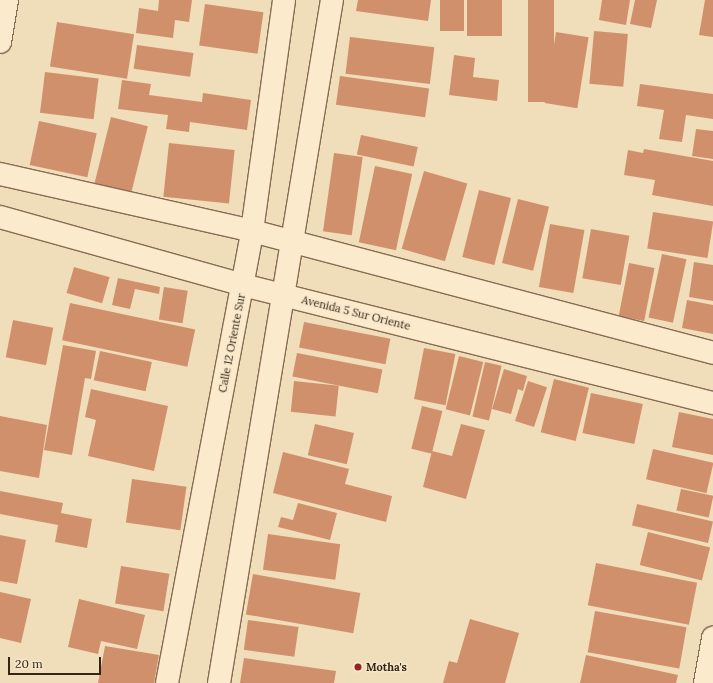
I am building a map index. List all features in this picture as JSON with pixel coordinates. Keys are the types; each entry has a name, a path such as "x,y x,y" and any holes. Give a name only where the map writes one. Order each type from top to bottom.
{"street":[{"path":"0,42 7,0"},
{"name":"Calle 12 Oriente Sur","path":"167,683 243,285 252,231 284,0"},
{"path":"219,683 332,0"},
{"path":"0,174 252,231 713,353"},
{"name":"Avenida 5 Sur Oriente","path":"0,216 243,285 713,403"},
{"path":"705,683 713,638"}],"building":[{"path":"159,0 192,0 189,22 175,20 173,38 136,33 139,8 158,11"},
{"path":"358,0 431,0 428,21 356,11"},
{"path":"440,0 464,0 464,31 440,31"},
{"path":"467,0 502,0 502,36 467,36"},
{"path":"528,0 554,0 554,102 528,102"},
{"path":"602,0 630,0 626,25 599,20"},
{"path":"635,0 657,0 651,28 630,24"},
{"path":"705,0 713,0 713,37 699,35"},
{"path":"205,4 263,12 258,54 199,46"},
{"path":"57,22 134,34 127,79 50,66"},
{"path":"594,31 628,34 623,87 589,84"},
{"path":"556,32 589,37 577,108 545,103"},
{"path":"350,37 434,47 430,84 345,74"},
{"path":"137,45 193,53 190,77 134,69"},
{"path":"454,55 475,58 473,77 499,80 497,101 449,95"},
{"path":"45,72 99,79 94,119 40,113"},
{"path":"340,76 429,89 425,117 336,105"},
{"path":"122,80 151,84 149,95 202,102 203,93 251,100 247,130 190,122 189,132 166,129 168,115 118,109"},
{"path":"640,84 713,94 713,119 686,115 682,142 659,139 664,110 637,106"},
{"path":"111,117 148,126 131,194 94,185"},
{"path":"39,121 97,133 87,177 30,165"},
{"path":"696,129 713,131 713,159 692,156"},
{"path":"361,135 418,147 414,167 357,155"},
{"path":"169,143 235,150 229,204 163,197"},
{"path":"644,149 713,161 713,206 652,195 655,180 624,175 628,150 643,153"},
{"path":"334,153 363,157 352,235 323,231"},
{"path":"375,166 412,174 396,250 359,242"},
{"path":"424,171 467,183 445,261 402,249"},
{"path":"479,190 511,198 494,265 462,257"},
{"path":"518,199 549,207 533,271 502,263"},
{"path":"653,212 713,222 707,258 647,249"},
{"path":"550,224 584,230 573,293 539,287"},
{"path":"591,229 629,236 621,285 582,278"},
{"path":"662,254 686,259 673,323 648,318"},
{"path":"694,262 713,265 713,301 689,297"},
{"path":"629,263 655,268 644,321 619,316"},
{"path":"74,267 110,277 102,303 67,293"},
{"path":"118,278 160,287 159,294 135,289 130,309 112,305"},
{"path":"164,287 188,291 183,323 159,320"},
{"path":"687,300 713,305 713,334 682,328"},
{"path":"70,303 195,330 187,367 62,340"},
{"path":"13,320 53,328 46,365 6,357"},
{"path":"304,322 390,339 385,364 299,348"},
{"path":"63,345 96,351 91,379 85,378 72,455 44,450"},
{"path":"424,348 455,354 445,405 414,399"},
{"path":"100,351 152,362 146,391 94,380"},
{"path":"297,353 382,370 378,393 292,377"},
{"path":"459,356 483,362 470,415 446,409"},
{"path":"485,362 502,366 489,420 472,417"},
{"path":"504,369 527,376 523,391 518,389 511,414 492,409"},
{"path":"554,379 589,388 576,441 541,432"},
{"path":"294,381 339,386 336,417 291,412"},
{"path":"528,381 547,387 534,427 515,421"},
{"path":"91,389 168,406 154,471 88,456 96,420 85,417"},
{"path":"591,393 643,404 634,444 582,433"},
{"path":"422,406 442,411 432,454 411,449"},
{"path":"679,412 713,419 713,455 672,447"},
{"path":"0,416 47,425 39,478 0,471"},
{"path":"315,424 354,433 347,464 308,455"},
{"path":"461,424 485,430 466,499 423,487 432,451 452,456"},
{"path":"653,449 713,463 706,493 646,479"},
{"path":"283,452 349,469 345,484 392,496 386,522 273,493"},
{"path":"132,479 186,487 180,530 126,523"},
{"path":"681,489 713,496 709,517 676,511"},
{"path":"0,491 63,503 61,513 92,519 87,548 55,542 58,525 0,514"},
{"path":"298,503 337,513 330,540 278,527 281,517 293,520"},
{"path":"637,504 713,522 708,543 632,525"},
{"path":"648,532 710,547 702,580 640,565"},
{"path":"268,534 340,544 335,580 263,570"},
{"path":"0,535 26,540 17,584 0,581"},
{"path":"596,563 697,583 689,625 588,605"},
{"path":"121,566 169,574 163,611 115,604"},
{"path":"253,574 360,593 353,633 246,614"},
{"path":"0,592 31,599 21,643 0,638"},
{"path":"79,599 145,615 137,649 101,641 98,654 68,647"},
{"path":"595,611 687,627 679,669 588,652"},
{"path":"470,619 519,633 505,683 443,683 449,661 457,663"},
{"path":"248,620 299,627 294,657 244,650"},
{"path":"105,646 159,655 154,683 98,683"},
{"path":"586,655 678,675 676,683 580,683"},
{"path":"244,658 336,671 334,683 240,683"}],"place":[{"name":"Motha's","path":"358,667"}]}
